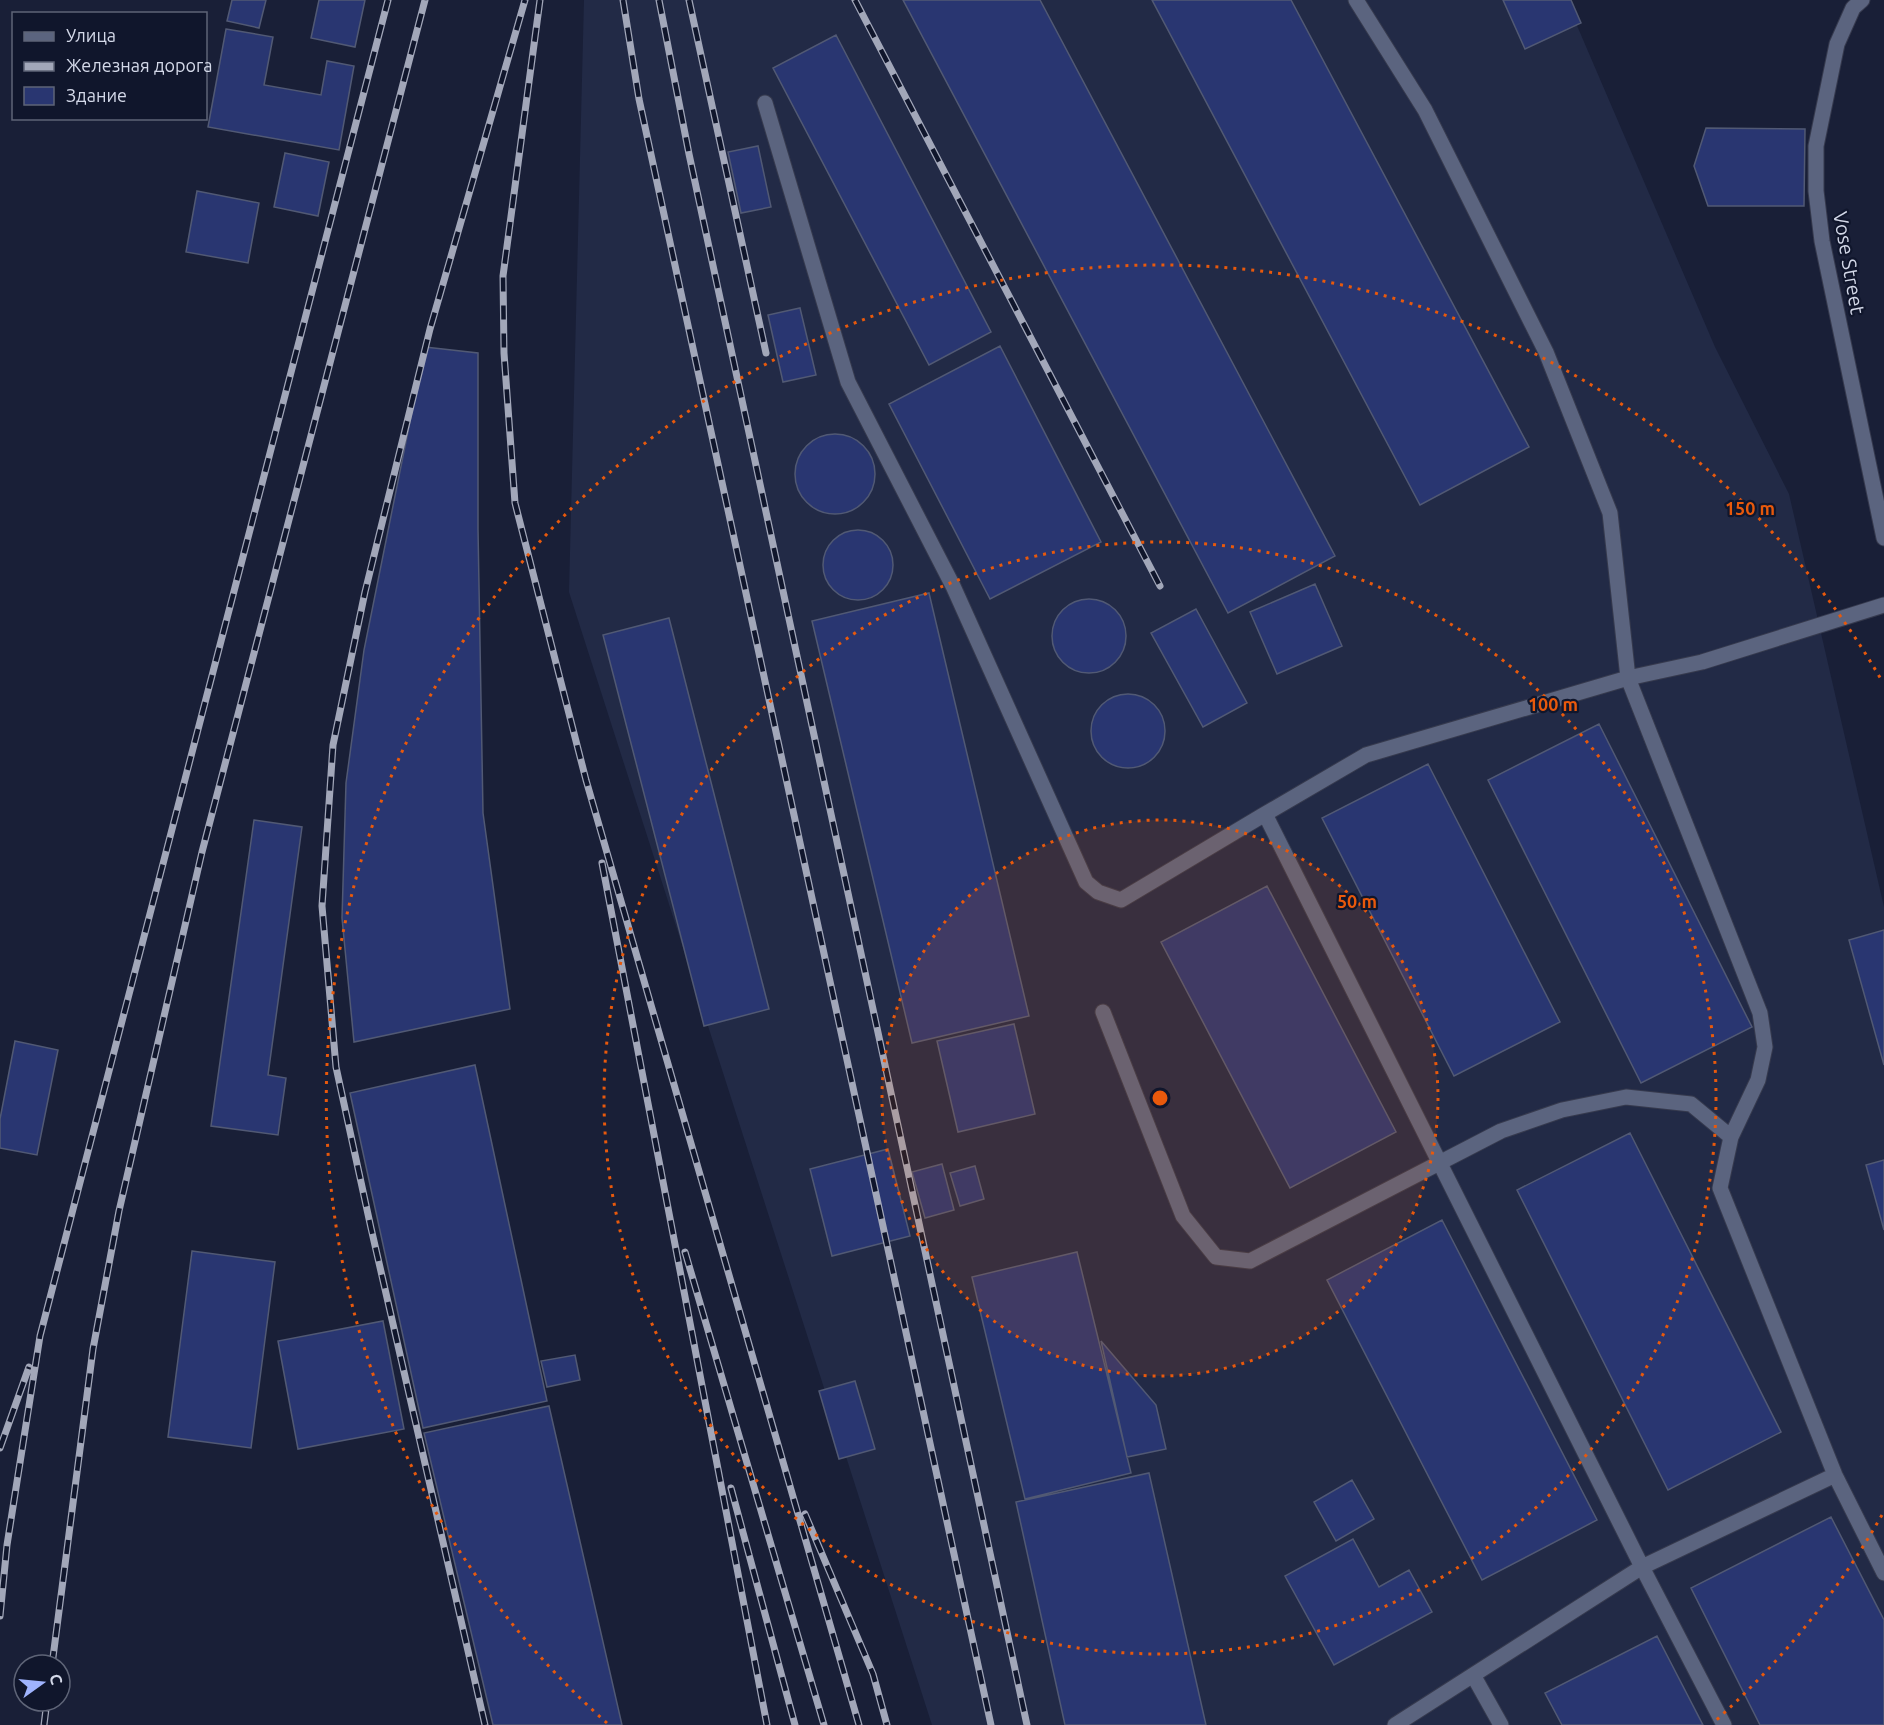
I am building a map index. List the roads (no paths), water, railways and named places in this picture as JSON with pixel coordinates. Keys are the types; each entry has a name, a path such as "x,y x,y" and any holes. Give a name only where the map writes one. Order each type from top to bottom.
{"street":[{"path":"1356,0 1425,110 1546,352 1610,513 1628,678 1760,1013 1765,1047 1758,1080 1731,1137 1720,1188 1835,1475 1884,1573"},
{"name":"Vose Street","path":"1862,0 1854,8 1837,44 1816,146 1816,191 1822,241 1884,538"},
{"path":"765,103 848,382 953,586 1086,882 1098,892 1121,900 1366,755 1628,678 1702,662 1884,605"},
{"path":"1265,814 1642,1567 1724,1725"},
{"path":"1103,1012 1183,1216 1216,1257 1250,1261 1501,1131 1562,1110 1626,1097 1691,1104 1731,1137"},
{"path":"1395,1725 1642,1567 1835,1475"},
{"path":"1473,1675 1501,1725"}],"railway":[{"path":"0,1616 7,1545 40,1336 388,0"},
{"path":"54,1653 93,1349 119,1211 202,852 425,0"},
{"path":"485,1725 336,1067 322,906 333,745 365,592 430,329 525,0"},
{"path":"540,0 503,276 504,353 515,503 586,780 859,1725"},
{"path":"623,0 639,99 991,1725"},
{"path":"659,0 689,154 1027,1725"},
{"path":"689,0 766,353"},
{"path":"855,0 1160,586"},
{"path":"602,863 767,1725"},
{"path":"685,1252 824,1725"},
{"path":"0,1448 29,1367"},
{"path":"731,1488 795,1725"},
{"path":"805,1514 873,1674 887,1725"},
{"path":"44,1725 46,1713"}]}
